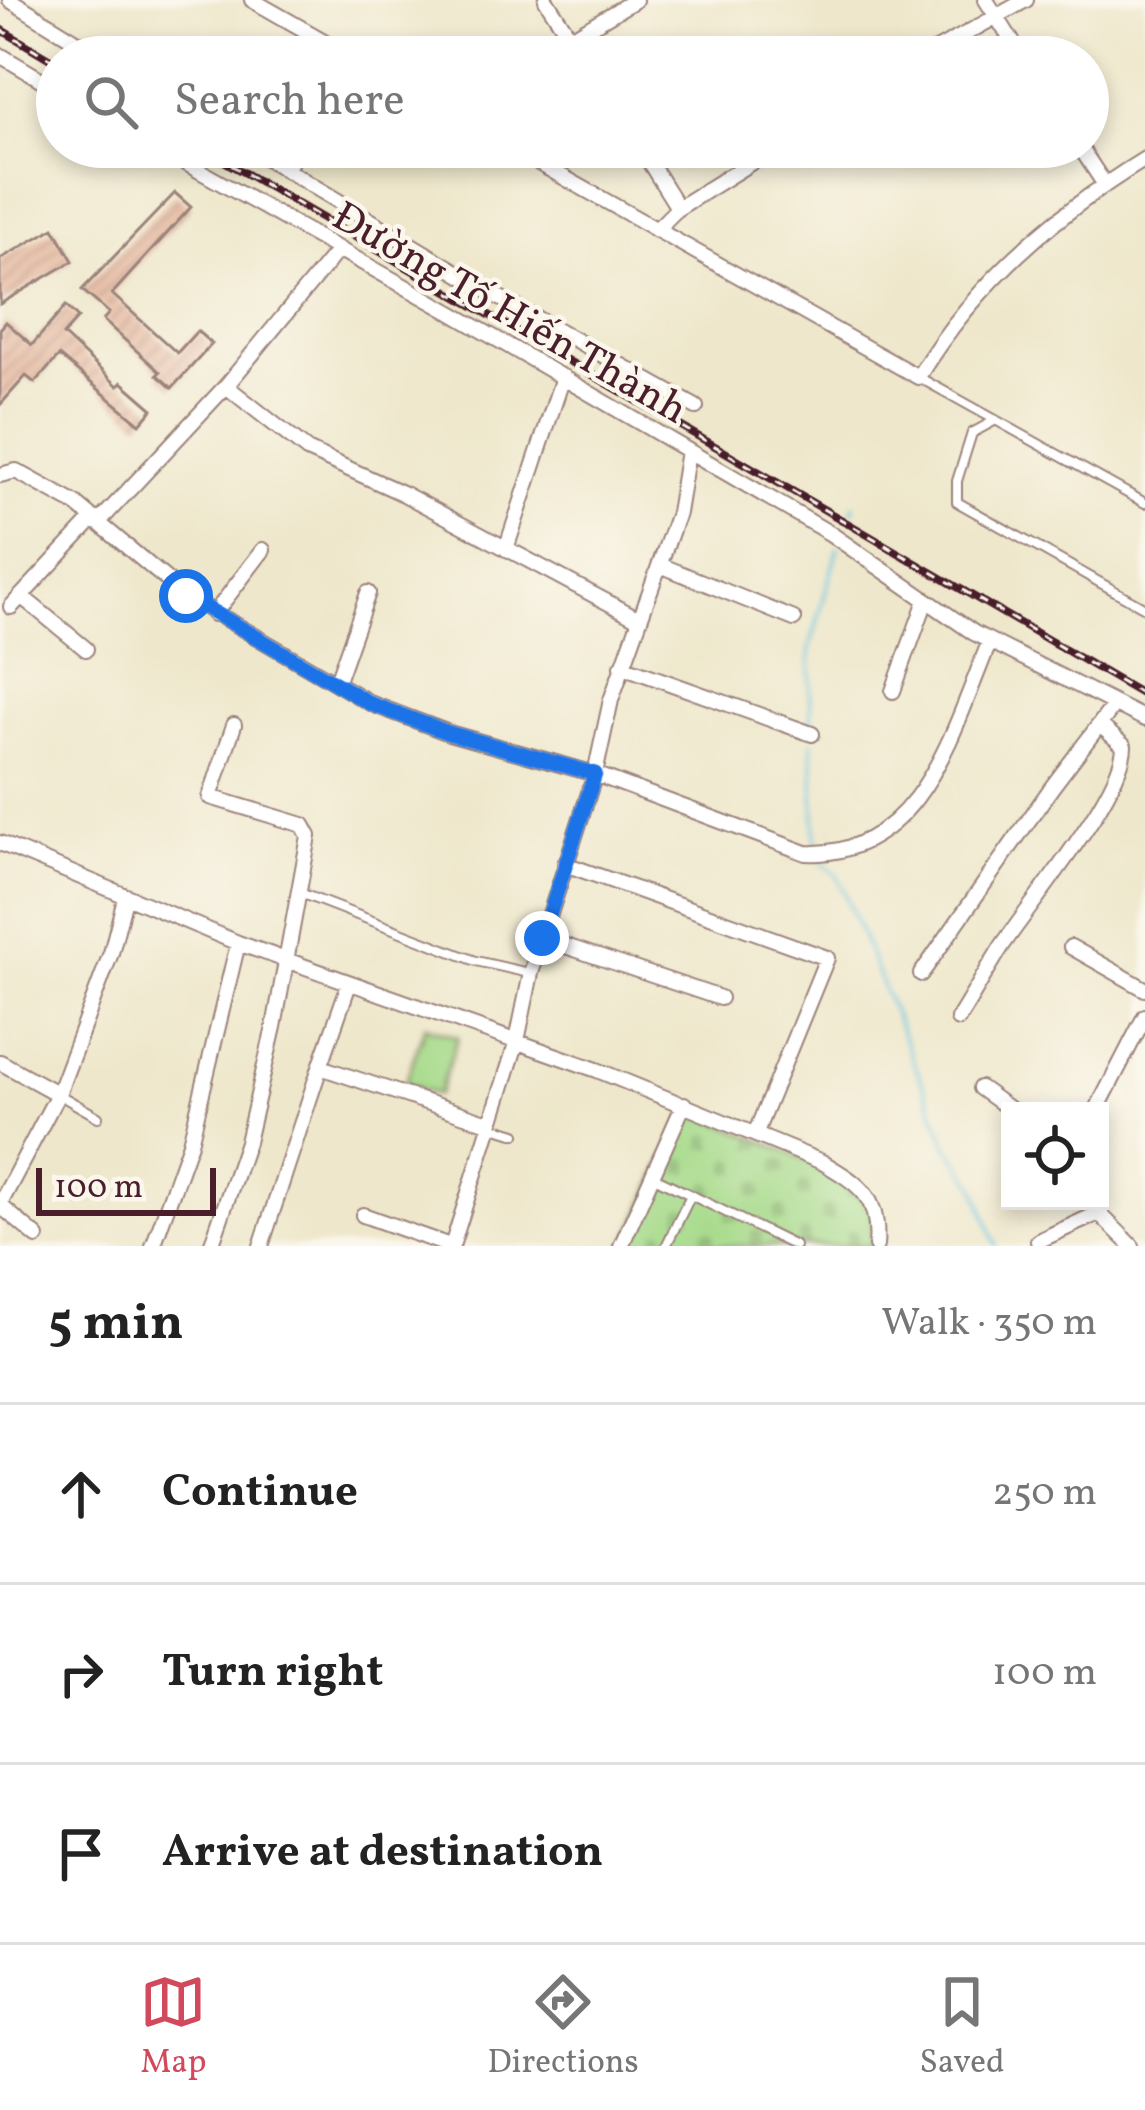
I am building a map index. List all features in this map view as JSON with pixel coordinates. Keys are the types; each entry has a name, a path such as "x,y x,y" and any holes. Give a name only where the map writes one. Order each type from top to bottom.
{"street":[{"path":"10,0 68,36"},
{"path":"252,0 315,36"},
{"path":"269,10 283,0"},
{"path":"546,0 570,36"},
{"path":"574,36 635,0"},
{"path":"986,0 1008,36"},
{"path":"962,36 1026,0"},
{"path":"0,56 36,76"},
{"path":"547,168 918,377 955,320 1031,242 1145,159"},
{"name":"Đường Tố Hiến Thành","path":"194,168 831,534 926,603 990,641 1145,719"},
{"path":"283,168 500,298 696,407"},
{"path":"653,168 678,208"},
{"path":"656,230 678,208 742,168"},
{"path":"1094,168 1105,184"},
{"path":"86,649 16,602 226,386 338,250"},
{"path":"506,549 563,377"},
{"path":"226,386 307,450 404,494 638,618"},
{"path":"363,1215 451,1246 517,1041 531,973 595,774 622,666 678,513 688,451"},
{"path":"0,476 16,471 96,520 186,596 371,704 520,755 595,774 806,853 825,854 898,822 920,798 990,641"},
{"path":"214,614 262,550"},
{"path":"660,565 794,619"},
{"path":"337,681 368,593"},
{"path":"893,691 926,603"},
{"path":"622,666 812,734"},
{"path":"921,974 1115,704"},
{"path":"211,1246 247,1142 274,1027 309,831 303,824 210,797 234,725"},
{"path":"958,1019 1001,948 1088,826 1122,761 1124,746 1100,725"},
{"path":"0,843 238,943 517,1041 822,1162 850,1179 876,1209 876,1246"},
{"path":"565,864 827,958 756,1132"},
{"path":"37,1237 2,1202 58,1094 125,898"},
{"path":"542,938 720,998"},
{"path":"153,1246 190,1143 238,943"},
{"path":"1071,947 1145,989"},
{"path":"261,1246 349,984"},
{"path":"1101,1102 1145,1016"},
{"path":"1,1063 58,1094"},
{"path":"320,1067 489,1124"},
{"path":"980,1088 1001,1103"},
{"path":"622,1246 684,1104"},
{"path":"1038,1241 1099,1213 1132,1246"}],"lane":[{"path":"918,377 1145,503"},
{"path":"996,420 972,433 957,481 957,502 1145,608"},
{"path":"298,892 476,961 531,973"},
{"path":"58,1094 98,1117"},
{"path":"489,1124 516,1134"},
{"path":"652,1176 795,1246"},
{"path":"666,1246 691,1195"}],"green space":[{"path":"425,1026 458,1037 438,1095 405,1083"},
{"path":"687,1109 848,1182 872,1211 872,1246 625,1246"}],"building":[{"path":"175,193 191,207 112,294 177,353 197,331 212,344 172,388 103,320 109,313 82,290"},
{"path":"54,228 73,261 0,304 0,259"},
{"path":"66,306 78,318 63,335 118,386 122,382 153,409 140,424 59,356 35,383 26,376 0,405 0,329 6,322 32,345"}],"waterway":[{"path":"852,512 854,505"},
{"path":"811,727 810,648 838,548"},
{"path":"812,742 816,844"},
{"path":"818,858 838,877 948,1146 975,1185 996,1246"}],"railway":[{"path":"0,29 36,50"},
{"path":"236,168 1145,696"}],"route":[{"path":"186,596 371,704 449,733 595,774 542,938"}]}
